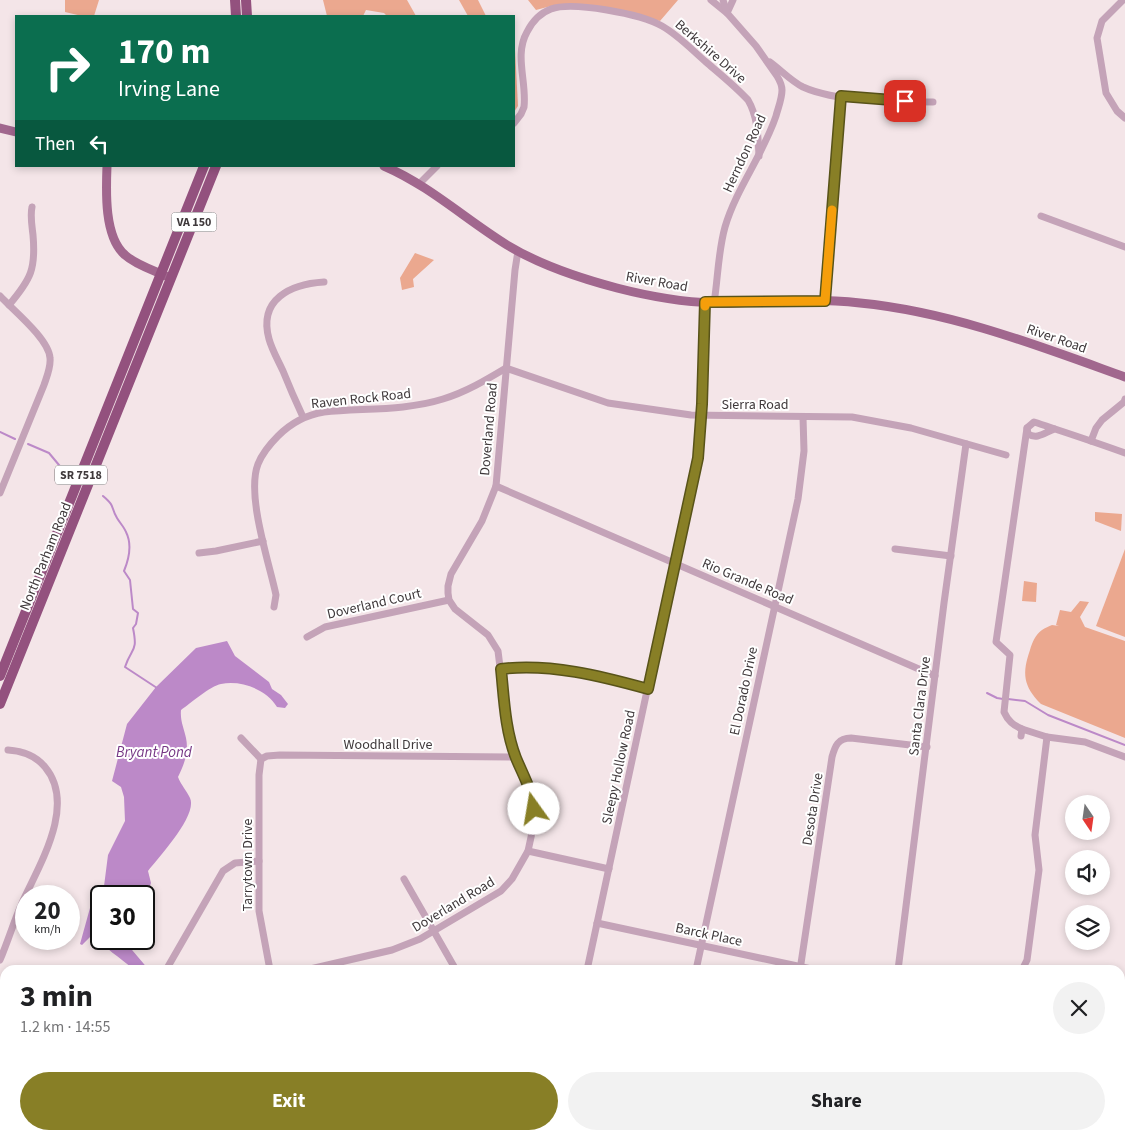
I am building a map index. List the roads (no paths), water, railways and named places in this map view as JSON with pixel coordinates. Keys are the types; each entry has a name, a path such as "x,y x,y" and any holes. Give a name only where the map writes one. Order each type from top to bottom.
{"highway":[{"path":"235,0 236,15"},
{"path":"246,0 247,15"},
{"name":"VA 150","path":"161,274 204,167"},
{"name":"VA 150","path":"172,278 216,167"},
{"name":"North Parham Road","path":"0,676 161,274"},
{"name":"North Parham Road","path":"0,704 172,278"}],"main road":[{"path":"0,128 15,132"},
{"path":"107,167 107,208 117,246 129,259 172,278"},
{"name":"River Road","path":"386,167 419,184 480,228 518,251 553,268 589,280 656,297 710,303 825,301 888,306 945,318 1035,344 1125,377"}],"street":[{"path":"711,0 727,13 733,0"},
{"name":"Herndon Road","path":"710,303 725,227 736,199 759,156 775,119 782,92 780,81 756,46 727,13 723,0"},
{"path":"1123,0 1106,16 1100,24 1097,34 1104,84 1112,105 1125,118"},
{"name":"Berkshire Drive","path":"515,122 522,114 524,107 522,50 524,39 539,15 552,9 563,7 625,13 651,21 680,39 748,100 757,125 759,156"},
{"path":"763,57 791,79 805,87 826,94 866,99 933,102"},
{"path":"825,301 841,96"},
{"path":"419,184 436,167"},
{"path":"8,305 32,272 34,259 32,208"},
{"path":"1040,216 1125,247"},
{"name":"Doverland Road","path":"327,965 398,948 410,944 433,931 501,891 512,879 528,851 533,828 533,800 528,784 515,757 508,732 498,651 492,639 459,612 449,600 448,586 450,578 482,521 496,486 518,251"},
{"path":"303,417 269,341 267,329 268,314 277,299 291,289 308,283 324,282"},
{"path":"0,296 45,344 51,358 44,385 0,493"},
{"name":"Sleepy Hollow Road","path":"588,965 698,458 710,303"},
{"name":"Sierra Road","path":"506,368 608,403 642,409 702,416 838,416 911,428 1006,455"},
{"name":"Raven Rock Road","path":"274,607 276,595 263,541 254,491 257,465 271,443 289,426 303,417 324,412 434,402 459,393 506,368"},
{"path":"1091,440 1099,424 1125,399"},
{"name":"El Dorado Drive","path":"697,965 802,480 804,451 803,417"},
{"path":"1125,453 1034,422 1027,428 996,642 1010,655 1004,712 1008,720 1022,733 1035,738 1047,737 1085,742 1125,757"},
{"path":"1027,428 1028,434 1033,437 1055,429"},
{"name":"Santa Clara Drive","path":"899,965 950,556 966,444"},
{"name":"Rio Grande Road","path":"496,486 935,676"},
{"path":"199,552 216,551 263,541"},
{"path":"895,549 950,556"},
{"name":"Doverland Court","path":"307,637 325,627 449,600"},
{"path":"501,669 548,668 648,689"},
{"path":"1024,965 1027,960 1039,871 1035,835 1047,737"},
{"path":"241,738 261,759"},
{"name":"Desota Drive","path":"800,965 832,758 837,744 843,739 851,738 927,747"},
{"path":"0,960 52,832 59,802 57,787 43,764 32,756 8,750"},
{"name":"Woodhall Drive","path":"261,759 267,756 280,755 515,757"},
{"name":"Tarrytown Drive","path":"261,759 259,776 259,911 269,965"},
{"path":"528,851 609,869"},
{"path":"169,965 223,871 235,863 259,861"},
{"path":"404,879 453,965"},
{"name":"Barck Place","path":"597,923 786,965"}],"water":[{"name":"Bryant Pond","path":"227,641 235,656 269,682 272,689 281,695 288,704 285,708 277,707 266,695 252,687 229,683 217,685 181,710 187,748 184,763 178,777 190,798 191,805 188,815 176,836 148,871 150,885 104,885 108,855 125,821 124,797 121,787 112,781 127,724 156,687 196,648"},
{"path":"90,908 90,937 82,945 80,944"},
{"path":"110,950 132,950 145,965 128,965"}],"waterway":[{"path":"0,432 15,439"},
{"path":"28,444 49,453 64,471"},
{"path":"103,496 111,505 129,541 128,557 124,571 130,580 133,609 138,613 136,624 133,628 135,646 125,667 157,688"},
{"path":"987,693 1003,699"},
{"path":"1008,699 1025,701 1048,715 1125,745"}]}
